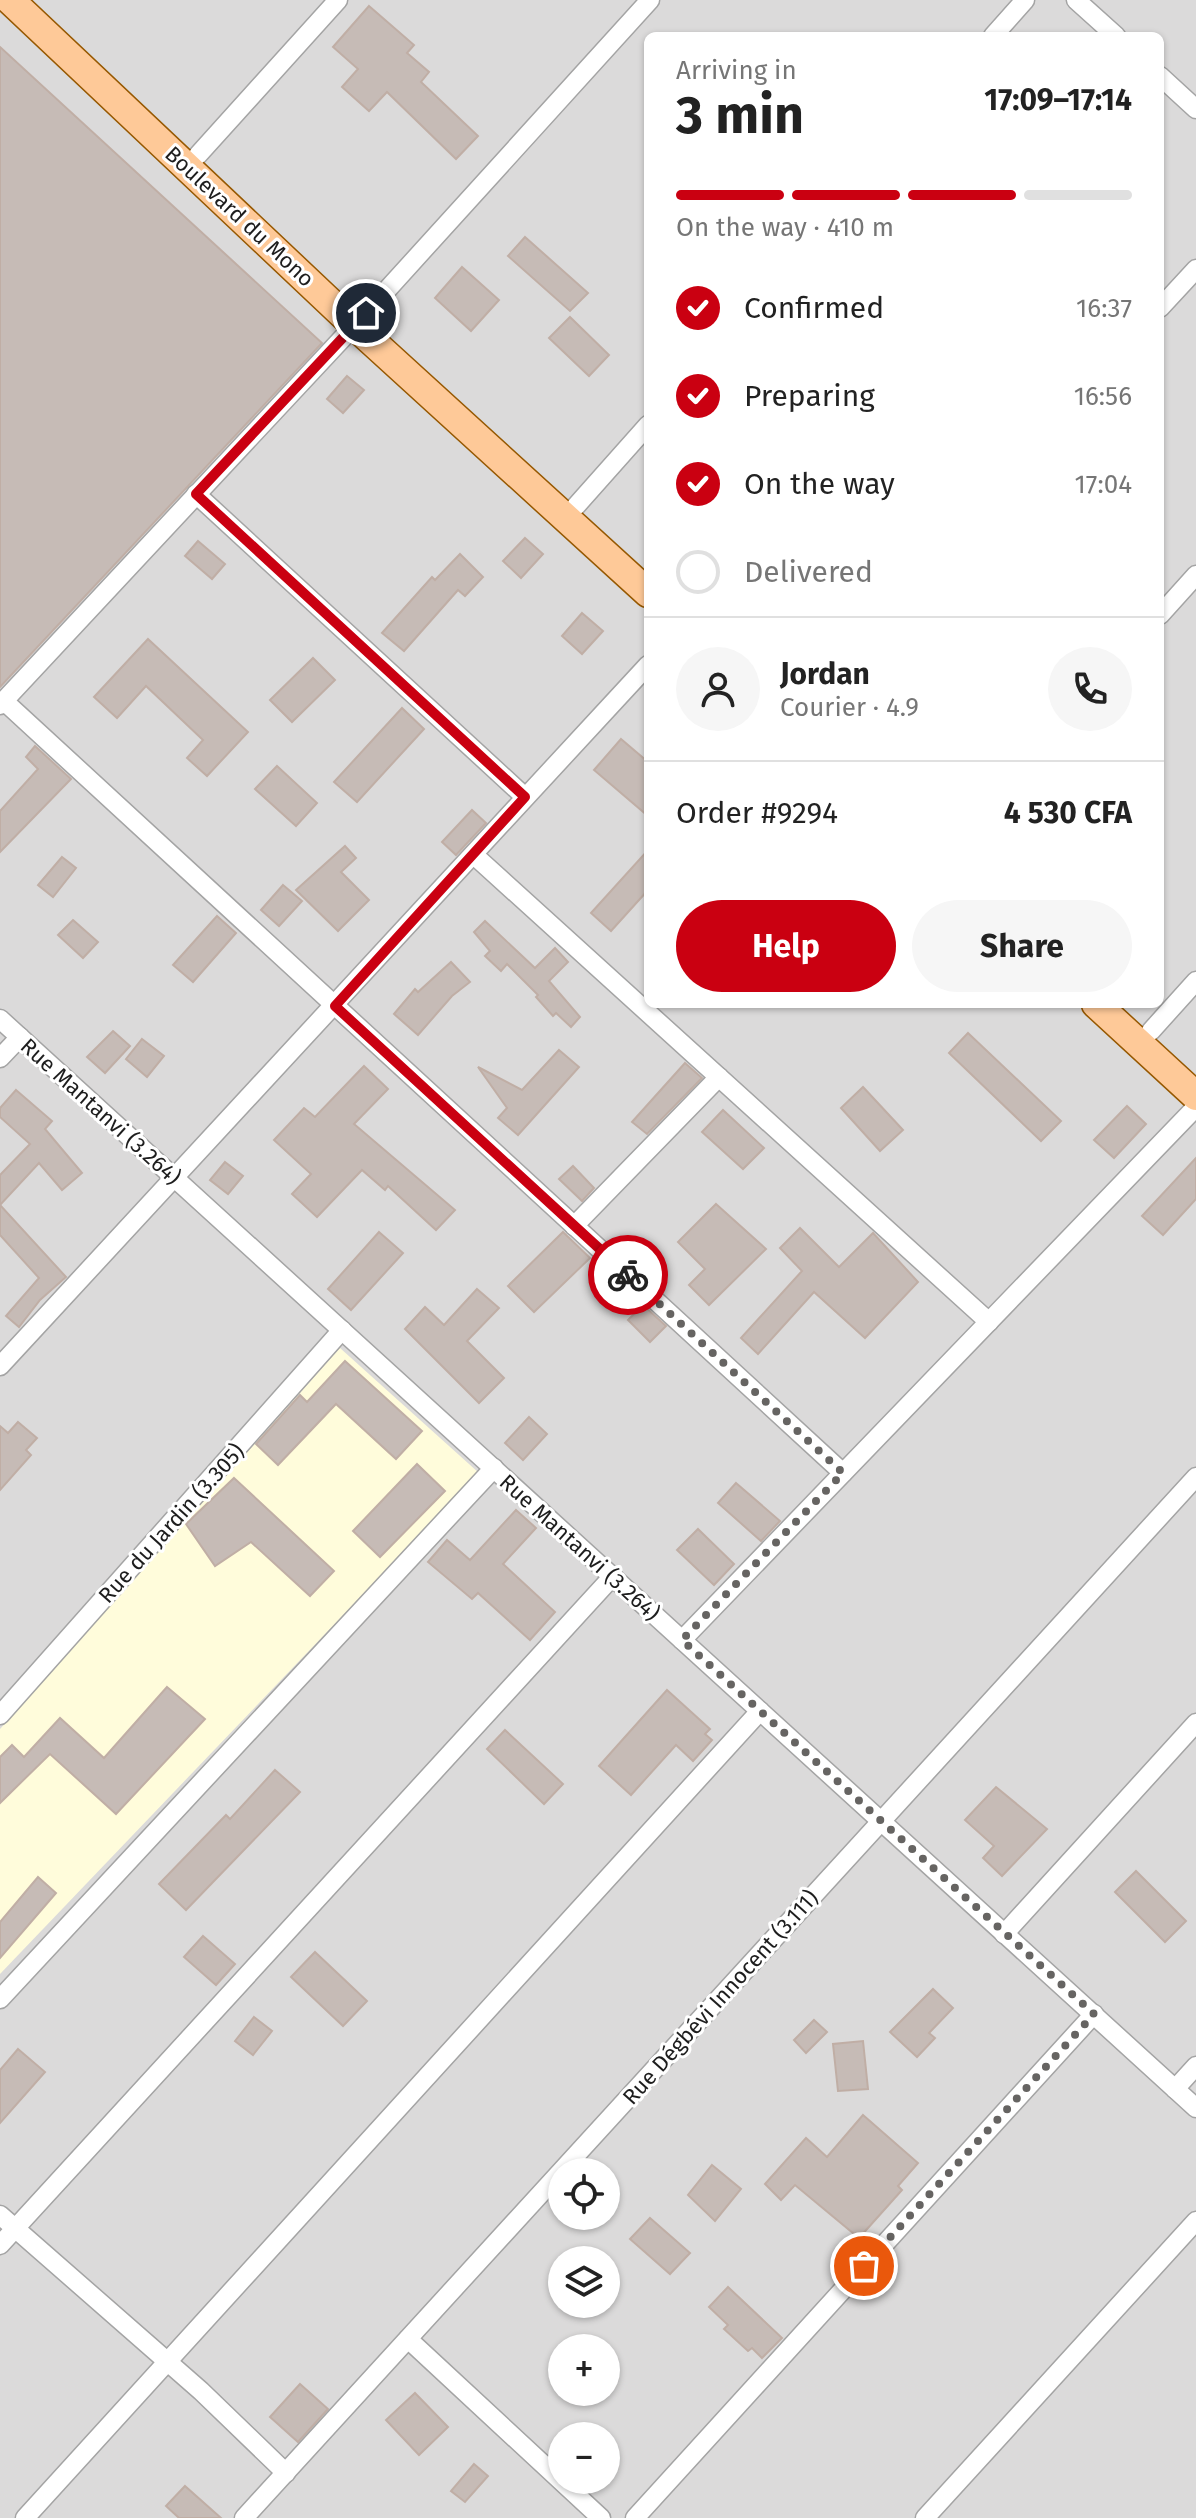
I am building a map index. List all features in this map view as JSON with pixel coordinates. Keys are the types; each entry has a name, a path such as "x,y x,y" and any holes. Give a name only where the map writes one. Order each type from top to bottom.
{"main road":[{"name":"Boulevard du Mono","path":"10,0 360,319 644,589"},
{"name":"Boulevard du Mono","path":"33,0 198,155 360,319 644,568"},
{"path":"1100,1008 1196,1096"},
{"path":"1125,1008 1196,1071"}],"street":[{"path":"198,155 338,0"},
{"path":"650,0 360,319 2,703 843,1473"},
{"path":"997,32 1025,0"},
{"path":"1076,0 1112,32"},
{"path":"1164,80 1196,109"},
{"path":"1164,304 1196,269"},
{"path":"576,506 644,430"},
{"path":"196,494 525,797"},
{"path":"1164,611 1196,575"},
{"path":"0,1366 173,1176 475,856 525,797 644,669"},
{"path":"475,856 989,1322"},
{"path":"1151,1031 1196,981"},
{"name":"Rue Mantanvi (3.264)","path":"0,1019 1196,2108"},
{"path":"0,1058 20,1037"},
{"path":"574,1226 719,1077"},
{"path":"682,1640 1196,1107"},
{"name":"Rue du Jardin (3.305)","path":"0,1715 342,1330"},
{"path":"0,1999 494,1468"},
{"name":"Rue Dégbévi Innocent (3.111)","path":"244,2518 1196,1477"},
{"path":"0,2245 613,1576"},
{"path":"25,2518 760,1711"},
{"path":"1004,1934 1196,1723"},
{"path":"635,2518 1094,2014"},
{"path":"1175,2089 1196,2066"},
{"path":"0,2215 167,2362 286,2473"},
{"path":"925,2518 1196,2221"},
{"path":"408,2339 601,2518"}],"shaded area":[{"path":"0,0 1196,0 1196,2518 0,2518"},
{"path":"340,1348 479,1473 0,1974 0,1729"}],"building":[{"path":"369,6 414,45 407,53 429,72 421,82 478,136 456,159 387,92 369,111 342,87 358,69 333,47"},
{"path":"0,47 322,343 0,687"},
{"path":"525,237 588,293 570,311 508,256"},
{"path":"462,267 499,300 471,331 435,298"},
{"path":"570,317 609,355 589,376 549,338"},
{"path":"347,376 364,390 343,413 327,399"},
{"path":"525,538 543,554 521,578 503,561"},
{"path":"198,541 225,564 212,579 185,556"},
{"path":"460,554 483,577 465,596 458,590 404,651 382,633 432,577 435,580"},
{"path":"582,613 603,631 582,654 562,636"},
{"path":"148,639 248,732 207,776 187,758 203,740 146,686 117,718 94,697"},
{"path":"313,658 335,680 292,722 270,700"},
{"path":"402,708 424,729 357,802 334,782"},
{"path":"621,739 644,759 644,813 594,770"},
{"path":"35,746 71,779 0,852 0,811 38,769 26,757"},
{"path":"277,766 317,803 296,826 255,789"},
{"path":"472,810 486,823 456,855 442,842"},
{"path":"345,846 356,858 341,872 369,900 338,931 296,890"},
{"path":"644,854 644,894 611,931 591,913"},
{"path":"62,857 76,868 53,897 38,885"},
{"path":"283,885 302,901 279,926 261,910"},
{"path":"217,916 236,933 193,982 173,965"},
{"path":"73,920 98,942 83,958 58,935"},
{"path":"485,921 535,968 555,948 568,962 549,981 580,1017 571,1027 556,1013 553,1016 536,997 538,995 507,964 501,971 485,956 490,951 474,932"},
{"path":"451,962 470,982 452,996 418,1035 394,1014 415,989 418,992"},
{"path":"113,1031 130,1046 105,1073 87,1057"},
{"path":"968,1033 1061,1121 1041,1141 949,1053"},
{"path":"142,1039 164,1056 147,1077 126,1059"},
{"path":"559,1050 579,1067 518,1135 498,1118 507,1108 478,1067 522,1090"},
{"path":"685,1063 702,1078 647,1134 632,1122"},
{"path":"364,1066 388,1089 354,1124 455,1210 436,1230 388,1186 385,1190 362,1170 317,1217 292,1194 311,1174 274,1140 304,1108 315,1117"},
{"path":"863,1087 903,1130 880,1151 841,1108"},
{"path":"16,1090 52,1121 45,1129 82,1173 62,1190 39,1163 0,1205 0,1175 30,1144 0,1117 0,1108"},
{"path":"1127,1106 1146,1124 1114,1158 1094,1140"},
{"path":"723,1110 764,1148 743,1169 702,1132"},
{"path":"1196,1158 1196,1199 1163,1235 1142,1216"},
{"path":"225,1162 243,1176 228,1194 210,1180"},
{"path":"573,1166 594,1188 582,1201 559,1179"},
{"path":"716,1204 766,1249 709,1305 689,1285 705,1269 678,1242"},
{"path":"0,1205 66,1277 40,1300 19,1327 6,1316 39,1278 0,1235"},
{"path":"800,1228 839,1267 873,1233 918,1282 865,1338 814,1292 758,1354 741,1338 802,1271 780,1248"},
{"path":"379,1232 403,1253 351,1310 328,1289"},
{"path":"563,1232 590,1258 534,1312 508,1286"},
{"path":"477,1289 499,1308 467,1341 504,1378 479,1403 405,1329 425,1307 444,1325"},
{"path":"643,1305 666,1326 650,1342 628,1320"},
{"path":"345,1361 422,1431 396,1459 336,1404 278,1465 256,1444 300,1395 307,1402"},
{"path":"529,1417 547,1434 523,1460 505,1443"},
{"path":"18,1422 37,1438 26,1450 31,1455 0,1490 0,1426 8,1433"},
{"path":"417,1464 445,1491 380,1557 353,1531"},
{"path":"234,1478 334,1571 310,1596 251,1542 215,1566 186,1524"},
{"path":"736,1483 780,1521 761,1541 718,1503"},
{"path":"516,1510 536,1528 503,1564 555,1612 530,1640 478,1593 472,1599 428,1562 447,1540 470,1560"},
{"path":"698,1529 734,1564 714,1585 677,1550"},
{"path":"167,1687 205,1719 116,1814 50,1754 0,1803 0,1757 12,1745 24,1757 60,1718 104,1758"},
{"path":"667,1690 710,1729 705,1734 712,1740 693,1761 676,1745 631,1795 599,1766"},
{"path":"505,1730 563,1784 544,1804 487,1749"},
{"path":"275,1770 300,1792 186,1910 159,1884 226,1815 230,1819"},
{"path":"996,1787 1047,1829 1002,1876 983,1858 994,1846 965,1820"},
{"path":"1136,1871 1186,1921 1165,1942 1115,1892"},
{"path":"38,1877 56,1893 0,1958 0,1922"},
{"path":"203,1936 235,1964 216,1985 184,1957"},
{"path":"315,1952 367,2001 343,2026 291,1977"},
{"path":"933,1989 953,2008 929,2033 935,2038 917,2057 890,2032"},
{"path":"254,2017 272,2031 253,2055 235,2041"},
{"path":"814,2020 827,2032 806,2053 794,2040"},
{"path":"863,2041 868,2089 838,2091 833,2044"},
{"path":"18,2049 45,2072 0,2123 0,2070"},
{"path":"863,2115 918,2163 898,2186 902,2190 859,2238 795,2185 781,2200 765,2184 806,2138 827,2157"},
{"path":"712,2165 741,2189 715,2221 688,2195"},
{"path":"650,2218 690,2253 670,2274 630,2239"},
{"path":"728,2287 782,2338 762,2358 752,2348 748,2351 724,2329 728,2325 709,2307"},
{"path":"300,2384 328,2409 298,2442 270,2417"},
{"path":"415,2393 448,2427 419,2455 386,2420"},
{"path":"474,2464 488,2476 465,2502 451,2491"},
{"path":"185,2486 221,2518 179,2518 166,2506"}],"way so far":[{"path":"628,1275 843,1473 682,1640 1094,2014 864,2266"}],"route":[{"path":"366,313 196,494 525,797 475,856 335,1006 628,1275"}]}
